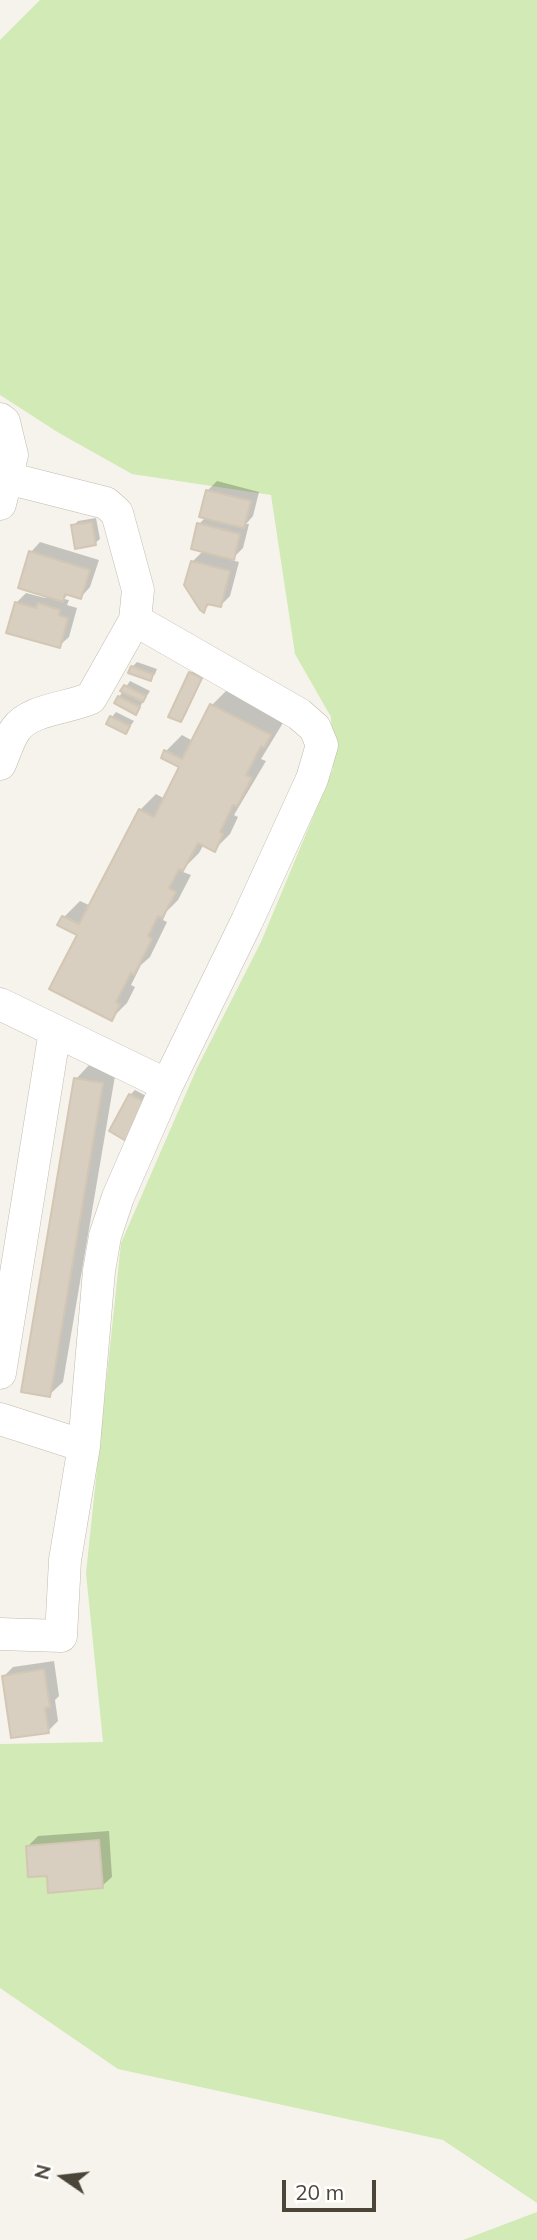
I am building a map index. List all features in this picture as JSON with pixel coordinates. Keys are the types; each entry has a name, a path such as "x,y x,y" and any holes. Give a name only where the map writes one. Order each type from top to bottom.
{"street":[{"path":"0,419 4,422 12,455 4,491 106,503 117,513 138,590 135,620 91,698 79,704 49,710 24,721 15,729 0,764"},
{"path":"0,1633 61,1636 65,1560 85,1446 99,1271 105,1236 118,1197 167,1085 247,921 312,779 323,745 315,727 299,714 135,620"},
{"path":"0,1004 167,1085"},
{"path":"0,1373 53,1043"},
{"path":"0,1419 85,1446"}],"green space":[{"path":"40,0 537,0 537,2203 443,2140 118,2069 0,1988 0,1744 103,1742 86,1573 121,1243 197,1068 261,942 333,769 331,717 295,654 271,495 132,474 59,433 0,395 0,40"},
{"path":"537,2212 537,2240 463,2240"}],"building":[{"path":"206,490 251,501 244,528 199,517"},
{"path":"92,522 96,545 75,549 71,525"},
{"path":"197,523 240,534 234,560 191,549"},
{"path":"29,551 90,570 81,599 65,594 63,602 18,588"},
{"path":"191,561 230,571 221,607 207,604 204,613 200,610 184,585"},
{"path":"15,602 36,608 38,603 60,610 59,615 68,618 60,648 6,633"},
{"path":"131,666 153,674 151,681 128,673"},
{"path":"189,672 202,678 181,722 168,717"},
{"path":"124,685 146,696 143,702 120,691"},
{"path":"118,696 140,707 136,715 114,703"},
{"path":"210,704 271,735 264,748 261,746 246,775 252,778 237,806 233,805 220,832 223,834 215,852 198,843 183,871 179,869 169,888 176,892 162,918 158,916 148,936 152,939 134,975 131,973 116,1002 120,1004 112,1021 49,989 77,935 57,925 62,916 79,924 139,809 154,817 179,767 161,758 164,750 182,759"},
{"path":"110,716 130,726 126,734 106,724"},
{"path":"74,1078 103,1083 50,1397 21,1392"},
{"path":"129,1094 147,1103 126,1141 109,1131"},
{"path":"44,1669 50,1707 45,1708 49,1733 11,1738 2,1676"},
{"path":"99,1840 103,1888 48,1893 47,1876 28,1877 26,1846"}]}
